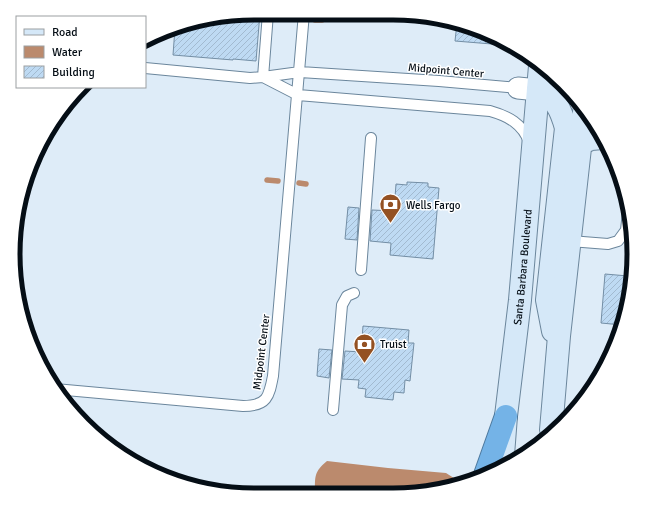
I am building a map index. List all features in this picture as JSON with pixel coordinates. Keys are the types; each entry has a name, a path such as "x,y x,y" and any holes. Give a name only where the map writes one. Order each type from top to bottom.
{"highway":[{"path":"488,468 506,416"}],"main road":[{"name":"Santa Barbara Boulevard","path":"503,461 506,416 520,300 532,156 528,89 538,70"},
{"path":"528,89 546,94 553,100 562,112 566,128 547,300 558,352"},
{"path":"551,426 583,118"},
{"path":"581,143 597,139"}],"lane":[{"path":"267,20 263,77 298,95 490,111 508,118 522,128 528,140 532,156"},
{"name":"Midpoint Center","path":"63,389 243,406 260,404 267,399 273,376 304,20"},
{"name":"Midpoint Center","path":"146,68 250,78 300,72 438,80 528,89"},
{"path":"361,270 371,138"},
{"path":"570,241 608,244 618,241 625,231"},
{"path":"333,410 342,305 347,296 354,293"}],"shaded area":[{"path":"254,20 393,20 424,22 454,28 483,38 523,59 547,78 569,100 588,124 609,164 623,208 627,254 623,300 609,344 588,384 569,408 547,430 523,449 496,464 468,476 439,484 424,486 393,488 254,488 208,484 164,470 124,449 100,430 78,408 59,384 44,357 32,329 24,300 22,285 20,254 22,223 28,193 38,164 59,124 78,100 90,88 146,88 146,46 179,32 208,24"}],"water":[{"path":"327,461 446,473 456,479 439,484 393,488 315,488 317,471"}],"building":[{"path":"259,20 256,61 173,55 175,34 208,24"},
{"path":"456,29 497,44 455,41"},
{"name":"Wells Fargo","path":"407,182 428,183 428,187 439,188 433,259 390,255 391,243 370,241 372,210 394,211 396,184 407,185"},
{"path":"348,207 359,208 357,240 345,239"},
{"path":"605,274 626,276 623,300 616,324 601,323"},
{"name":"Truist","path":"363,326 409,330 408,343 414,343 410,381 405,380 404,393 394,392 393,400 365,397 366,389 358,388 359,380 342,379 345,351 361,352"},
{"path":"319,349 332,350 329,378 317,376"}],"waterway":[{"path":"315,20 322,20"},
{"path":"267,180 278,181"},
{"path":"299,183 306,184"}],"place":[{"name":"Wells Fargo","path":"391,224"},
{"name":"Truist","path":"365,364"}]}
